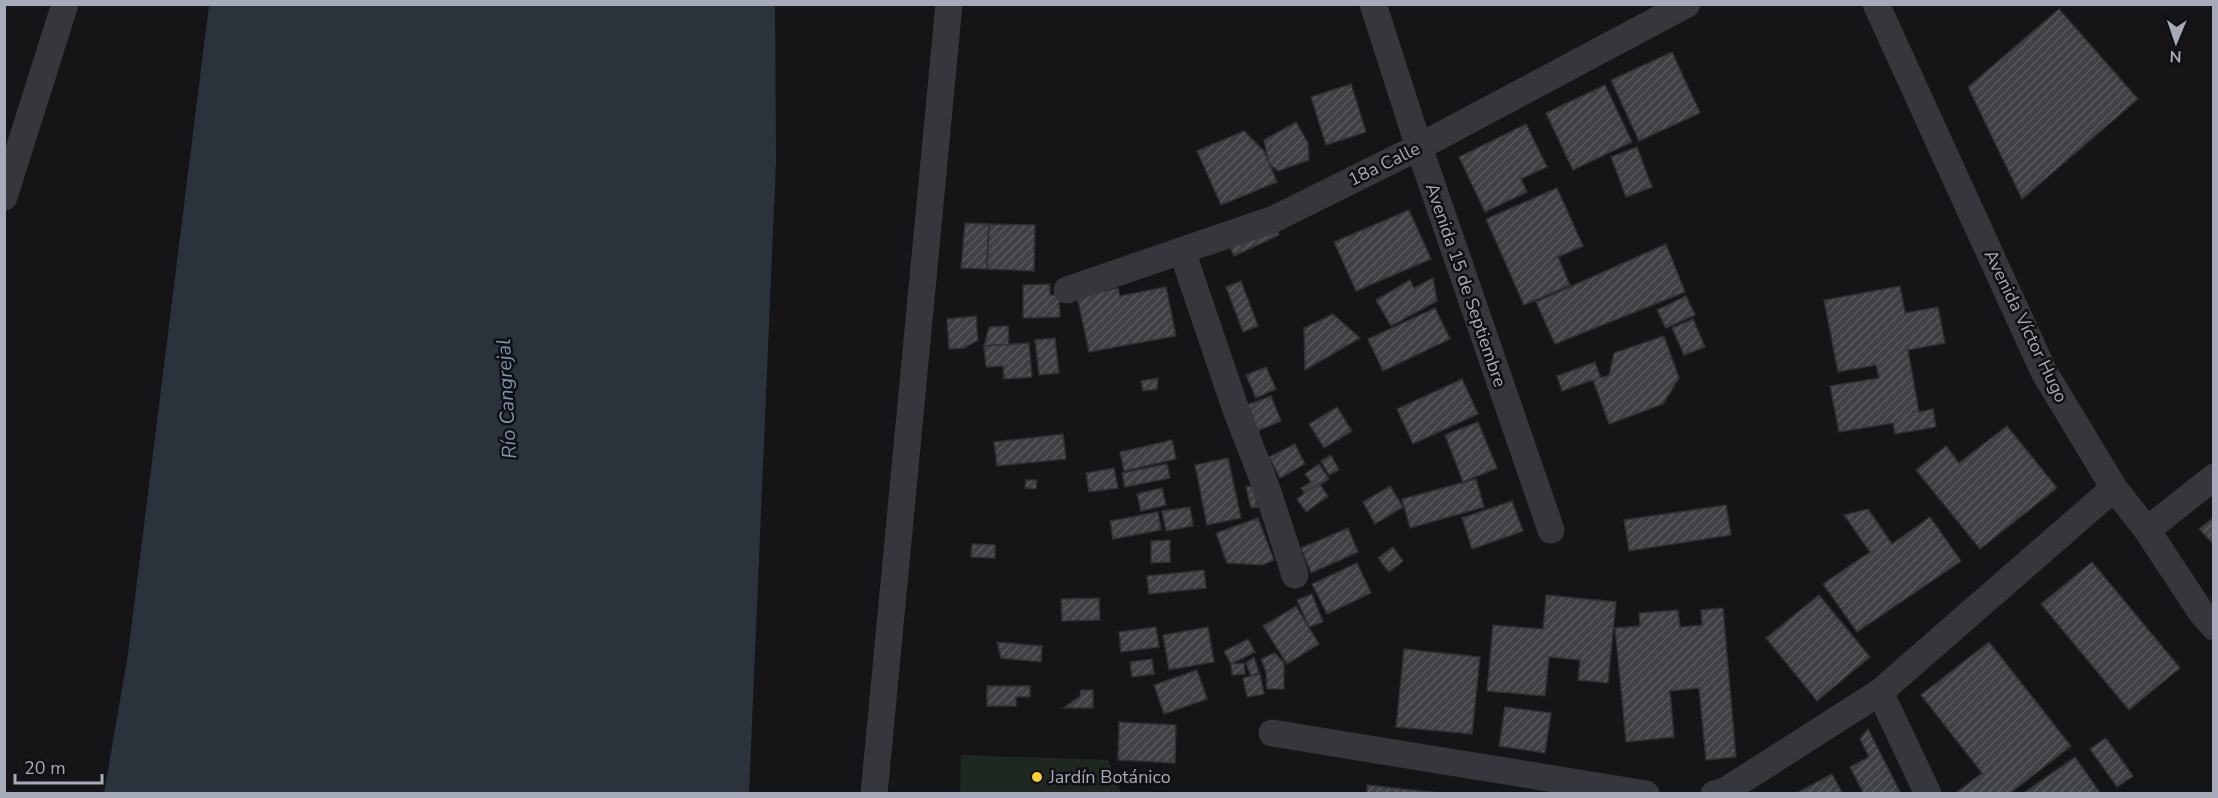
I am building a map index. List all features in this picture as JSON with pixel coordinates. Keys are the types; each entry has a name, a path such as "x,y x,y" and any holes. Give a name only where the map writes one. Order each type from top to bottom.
{"street":[{"path":"4,197 65,4"},
{"path":"874,794 949,4"},
{"name":"Avenida 15 de Septiembre","path":"1373,4 1419,147 1551,530"},
{"name":"18a Calle","path":"1066,290 1274,219 1419,147 1687,4"},
{"name":"Avenida Víctor Hugo","path":"1876,4 2044,372 2114,488 2147,530 2201,612 2214,627"},
{"path":"1182,250 1295,575"},
{"path":"2147,530 2214,477"},
{"path":"1714,794 1725,790 1880,692 2114,488"},
{"path":"1880,692 1928,794"},
{"path":"1272,733 1646,794"}],"shaded area":[{"name":"Jardín Botánico","path":"961,755 1108,760 1121,793 960,793"}],"water":[{"name":"Río Cangrejal","path":"209,5 775,5 776,161 749,793 104,793 128,654"}],"building":[{"path":"2059,9 2138,99 2022,199 1968,87"},
{"path":"1672,52 1700,113 1639,141 1611,80"},
{"path":"1351,84 1366,132 1326,145 1311,97"},
{"path":"1605,85 1632,142 1573,170 1546,113"},
{"path":"1296,122 1308,143 1309,160 1278,171 1269,164 1264,140"},
{"path":"1526,124 1547,167 1521,179 1527,192 1485,212 1459,157"},
{"path":"1244,131 1264,151 1277,182 1221,205 1197,151"},
{"path":"1637,147 1652,187 1626,197 1611,157"},
{"path":"1557,188 1583,246 1558,257 1570,285 1524,305 1486,219"},
{"path":"1409,210 1431,259 1356,291 1334,242"},
{"path":"965,223 989,224 987,269 961,268"},
{"path":"989,224 1035,225 1034,271 987,269"},
{"path":"1276,226 1279,235 1234,256 1230,247"},
{"path":"1666,244 1685,292 1555,344 1536,302"},
{"path":"1433,278 1437,301 1391,326 1376,300 1410,280 1414,288"},
{"path":"1241,281 1258,326 1243,332 1226,287"},
{"path":"1050,284 1050,295 1059,295 1060,317 1023,318 1023,285"},
{"path":"1900,286 1905,313 1938,307 1945,343 1908,350 1919,412 1933,409 1936,427 1895,434 1893,423 1839,432 1830,386 1879,378 1876,365 1838,372 1824,300"},
{"path":"1166,287 1176,336 1089,352 1077,296 1118,288 1120,296"},
{"path":"1686,296 1695,315 1666,328 1657,310"},
{"path":"1435,308 1450,339 1383,371 1368,339"},
{"path":"1333,314 1360,338 1305,370 1304,328"},
{"path":"976,316 978,340 964,348 949,349 947,319"},
{"path":"1693,319 1705,347 1684,355 1672,328"},
{"path":"1008,326 1009,345 984,346 989,327"},
{"path":"1664,336 1679,378 1663,404 1609,424 1593,380 1562,391 1557,376 1595,362 1601,378 1609,375 1614,353"},
{"path":"1055,338 1059,373 1039,375 1035,340"},
{"path":"1029,343 1032,377 1004,379 1003,366 986,367 984,346"},
{"path":"1266,367 1276,389 1256,398 1246,375"},
{"path":"1158,378 1157,389 1143,391 1141,381"},
{"path":"1462,379 1478,414 1413,444 1397,409"},
{"path":"1271,396 1281,421 1257,431 1247,405"},
{"path":"1337,407 1352,431 1324,448 1309,424"},
{"path":"1478,422 1497,468 1463,482 1445,435"},
{"path":"2007,426 2057,488 1980,549 1916,470 1946,446 1959,463"},
{"path":"1063,434 1066,459 997,466 994,442"},
{"path":"1172,440 1176,459 1124,471 1120,452"},
{"path":"1295,444 1305,464 1280,478 1269,457"},
{"path":"1331,455 1339,470 1329,475 1321,461"},
{"path":"1228,458 1241,518 1207,525 1195,465"},
{"path":"1167,464 1170,478 1125,487 1122,473"},
{"path":"1319,464 1329,479 1305,494 1301,488 1311,482 1305,474"},
{"path":"1114,468 1118,488 1089,492 1086,473"},
{"path":"1476,479 1484,507 1410,528 1402,499"},
{"path":"1026,480 1037,480 1036,489 1025,488"},
{"path":"1319,483 1328,496 1306,512 1297,499"},
{"path":"1253,486 1258,507 1251,508 1246,487"},
{"path":"1390,486 1403,507 1375,524 1363,502"},
{"path":"1162,488 1166,505 1141,511 1137,494"},
{"path":"1512,501 1523,531 1472,549 1462,518"},
{"path":"1726,505 1731,535 1629,551 1624,520"},
{"path":"1190,507 1193,526 1166,531 1162,511"},
{"path":"1868,509 1892,544 1930,517 1961,561 1857,632 1823,584 1870,552 1844,515"},
{"path":"1158,512 1161,530 1113,539 1110,521"},
{"path":"2214,517 2214,545 2199,529"},
{"path":"1258,518 1274,560 1262,565 1227,563 1216,533"},
{"path":"1348,528 1358,552 1311,573 1301,548"},
{"path":"1170,540 1170,562 1151,563 1151,541"},
{"path":"972,544 995,545 995,558 971,557"},
{"path":"1393,547 1403,561 1389,572 1378,558"},
{"path":"2092,562 2180,668 2129,710 2041,604"},
{"path":"1357,563 1371,593 1327,614 1312,584"},
{"path":"1204,570 1206,588 1149,594 1147,576"},
{"path":"1312,594 1323,622 1309,627 1297,600"},
{"path":"1546,595 1616,602 1608,683 1578,680 1580,660 1549,657 1545,696 1487,691 1493,625 1543,629"},
{"path":"1819,595 1870,657 1817,701 1766,638"},
{"path":"1099,598 1100,620 1062,621 1061,599"},
{"path":"1296,606 1319,644 1287,664 1263,626"},
{"path":"1723,608 1736,757 1706,760 1699,688 1670,691 1674,737 1626,742 1615,628 1640,626 1639,613 1678,610 1680,627 1702,625 1701,610"},
{"path":"1156,627 1159,647 1121,652 1119,632"},
{"path":"1208,627 1214,662 1169,670 1163,635"},
{"path":"1248,639 1255,652 1231,664 1224,651"},
{"path":"997,642 1042,646 1041,662 1001,658"},
{"path":"1989,642 2071,746 2009,794 1958,794 1957,792 1982,773 1921,695"},
{"path":"1404,649 1480,657 1472,734 1396,727"},
{"path":"1275,653 1284,663 1284,689 1267,689 1266,672 1261,659"},
{"path":"1254,657 1259,673 1251,676 1246,663"},
{"path":"1152,659 1154,674 1132,677 1130,662"},
{"path":"1244,663 1245,674 1232,675 1231,664"},
{"path":"1197,670 1207,699 1164,714 1154,685"},
{"path":"1260,674 1264,694 1247,697 1243,678"},
{"path":"987,686 1030,686 1030,697 1016,697 1016,706 987,706"},
{"path":"1081,690 1093,690 1093,708 1064,708 1080,696"},
{"path":"1505,707 1551,713 1545,753 1499,746"},
{"path":"1119,722 1176,725 1175,763 1118,760"},
{"path":"1868,729 1901,794 1864,794 1850,767 1869,757 1860,739"},
{"path":"2106,738 2133,776 2117,787 2090,749"},
{"path":"2075,757 2101,794 2022,794"},
{"path":"1832,774 1843,794 1795,794"},
{"path":"1367,785 1449,794 1367,794"}],"place":[{"name":"Jardín Botánico","path":"1037,777"}]}
